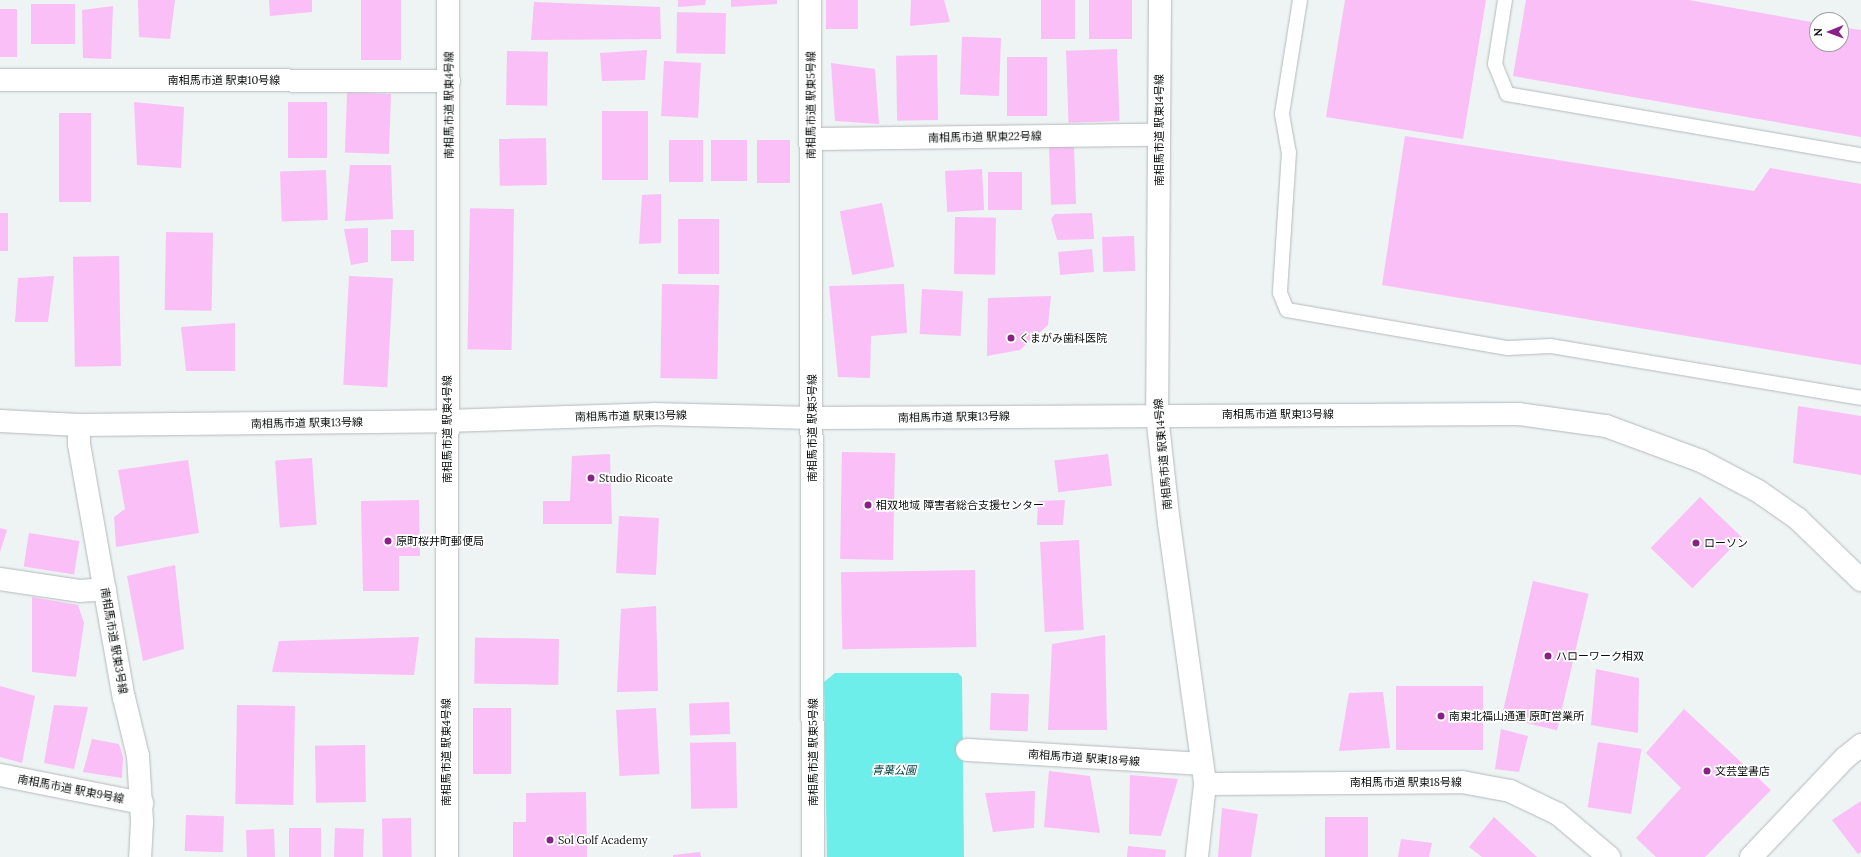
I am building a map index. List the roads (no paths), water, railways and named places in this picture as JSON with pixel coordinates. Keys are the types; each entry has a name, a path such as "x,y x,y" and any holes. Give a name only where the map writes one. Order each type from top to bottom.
{"street":[{"name":"南相馬市道 駅東4号線","path":"447,857 448,0"},
{"name":"南相馬市道 駅東5号線","path":"810,0 813,857"},
{"name":"南相馬市道 駅東14号線","path":"1160,0 1157,415 1169,524 1203,774 1197,857"},
{"name":"南相馬市道 駅東10号線","path":"0,80 449,81"},
{"name":"南相馬市道 駅東22号線","path":"811,139 1159,135"},
{"name":"南相馬市道 駅東13号線","path":"0,421 79,425 447,421 654,414 812,418 1518,414 1606,426 1701,461 1758,491 1798,519 1861,580"},
{"name":"南相馬市道 駅東3号線","path":"79,425 79,444 124,698 138,756 142,803 140,857"},
{"path":"0,579 79,591 105,589"},
{"path":"1751,857 1844,758 1861,745"},
{"name":"南相馬市道 駅東18号線","path":"967,750 1203,774 1462,782 1510,791 1558,814 1609,857"},
{"name":"南相馬市道 駅東9号線","path":"0,775 142,803"}],"lane":[{"path":"1300,0 1282,114 1289,152 1280,293 1287,310 1508,348 1551,346 1861,398"},
{"path":"1505,0 1495,64 1508,94 1861,155"}],"place":[{"name":"くまがみ歯科医院","path":"1011,338"},
{"name":"Studio Ricoate","path":"591,478"},
{"name":"相双地域 障害者総合支援センター","path":"868,505"},
{"name":"原町桜井町郵便局","path":"388,541"},
{"name":"ローソン","path":"1696,543"},
{"name":"ハローワーク相双","path":"1548,656"},
{"name":"南東北福山通運 原町営業所","path":"1441,716"},
{"name":"文芸堂書店","path":"1707,771"},
{"name":"Sol Golf Academy","path":"550,840"}],"park label":[{"name":"青葉公園","path":"894,770"}]}
